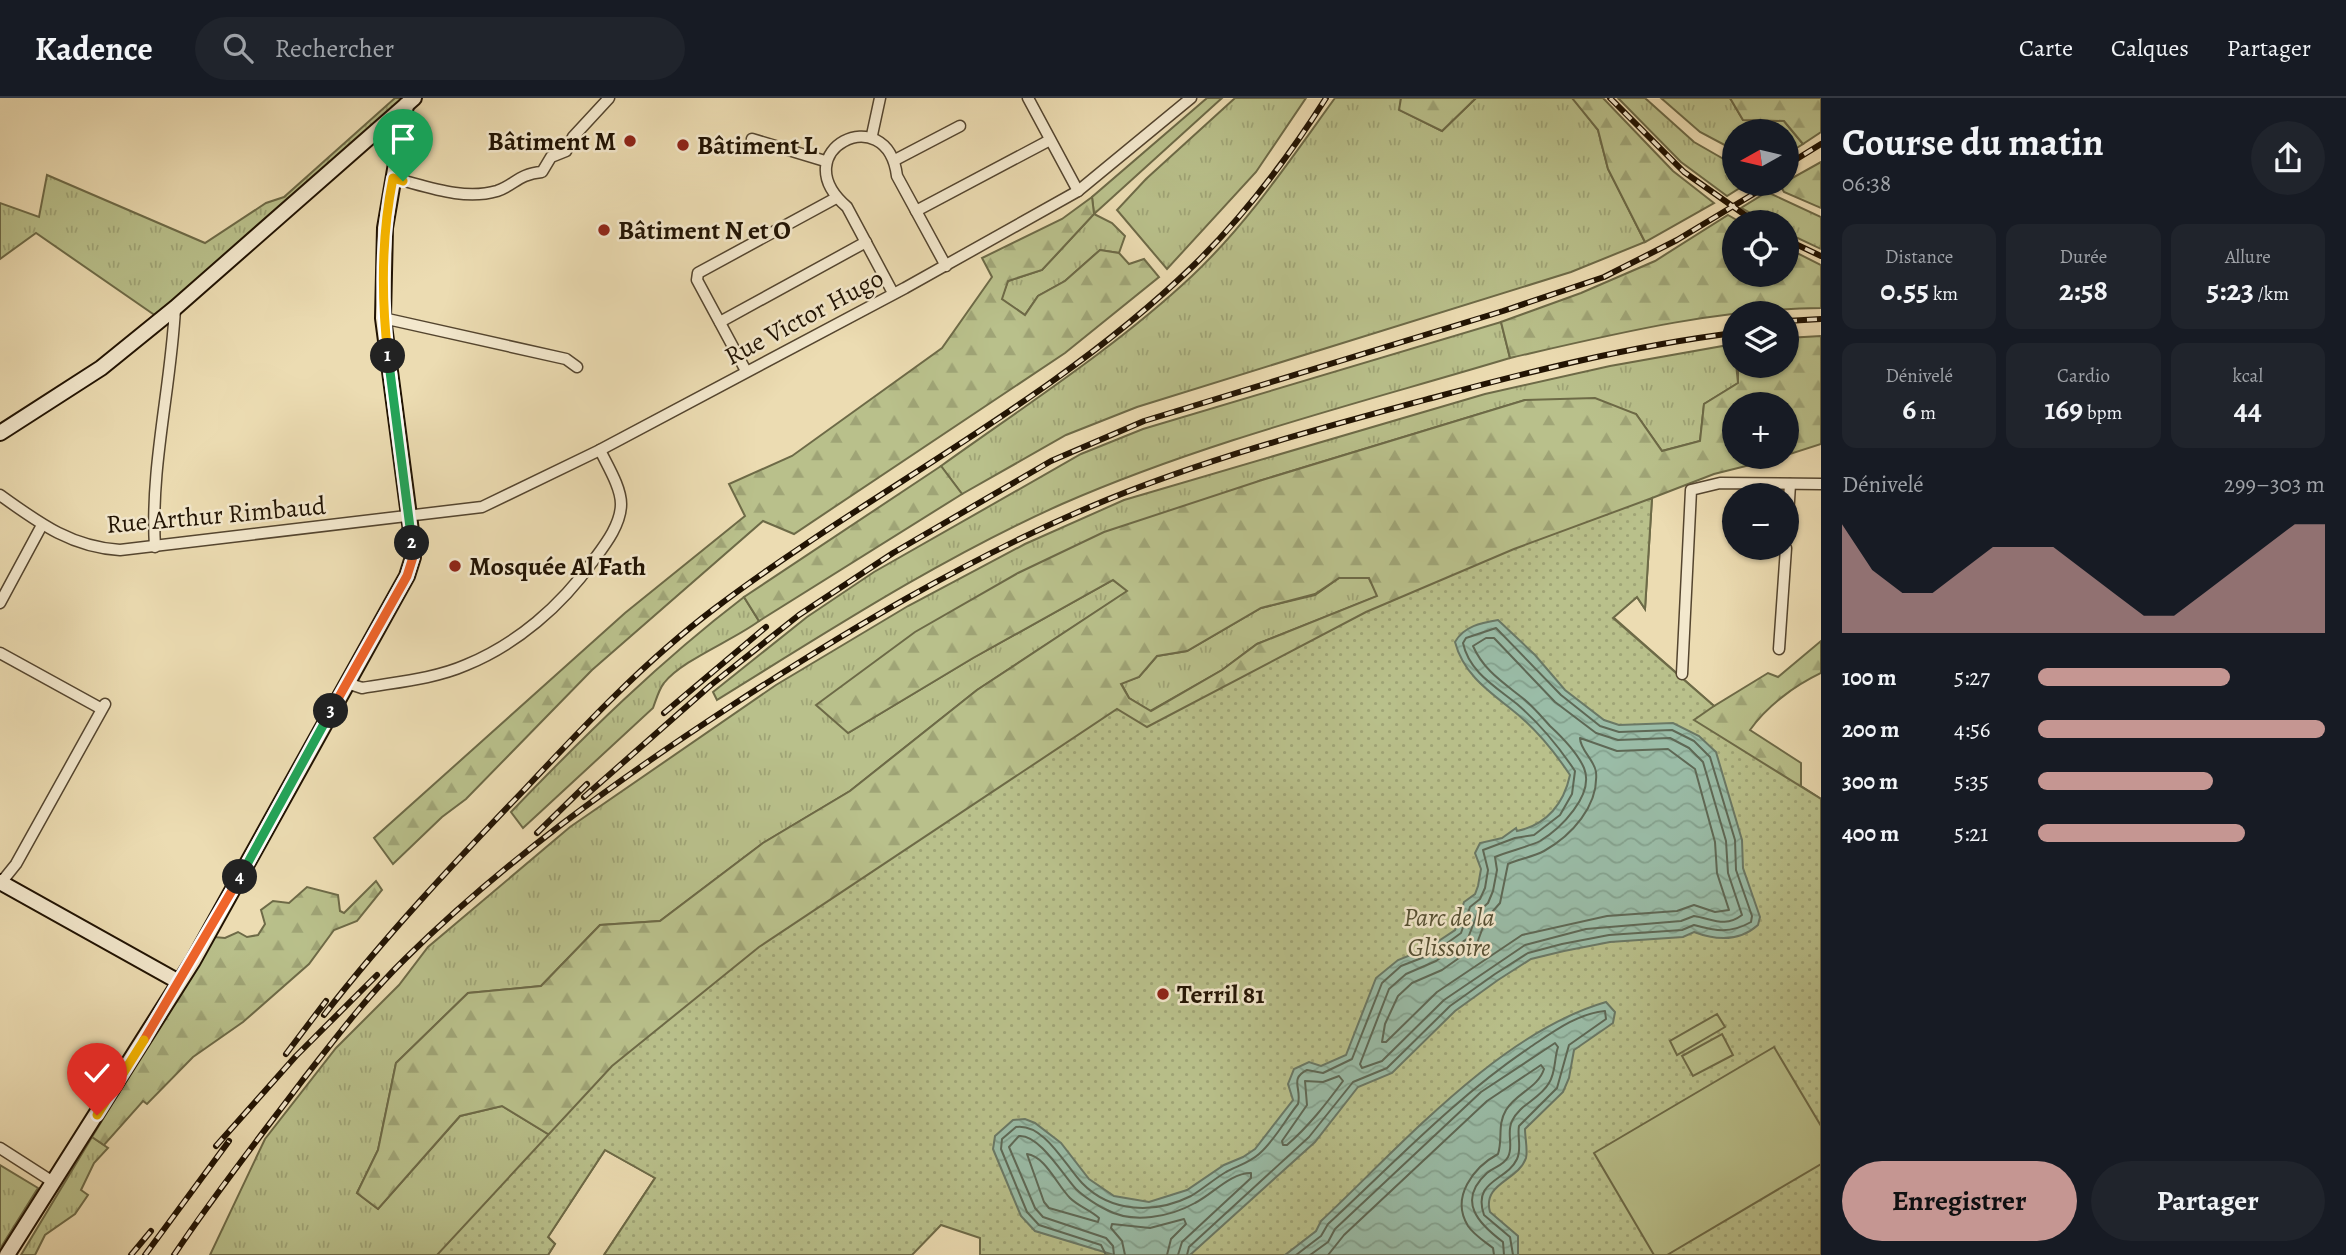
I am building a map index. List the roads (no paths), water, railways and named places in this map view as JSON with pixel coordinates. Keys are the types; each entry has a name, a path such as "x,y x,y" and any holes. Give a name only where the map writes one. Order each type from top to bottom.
{"street":[{"path":"393,178 465,195 499,191 525,174 542,172 551,157 566,151 573,138 609,98"},
{"path":"872,135 880,98"},
{"path":"1028,98 1078,191"},
{"name":"Rue Victor Hugo","path":"408,517 482,507 600,450 946,266 1078,191 1191,98"},
{"path":"0,433 101,368 175,308 376,129 410,102"},
{"path":"7,1255 179,982 407,576 413,557 383,318 383,247 393,178 410,102"},
{"path":"895,160 960,127"},
{"path":"376,129 400,147"},
{"path":"893,293 847,207 836,198 826,180 825,161 838,142 852,135 872,135 889,148 895,160 897,176 946,266"},
{"path":"752,139 825,161"},
{"path":"916,211 1050,140"},
{"path":"746,371 697,280 698,273 836,198"},
{"path":"720,322 866,242"},
{"path":"155,547 161,419 174,344 175,308"},
{"path":"383,318 566,359 577,367"},
{"path":"347,683 362,688 466,665 505,646 543,617 578,583 607,541 619,516 621,503 618,491 600,450"},
{"path":"1682,674 1691,490 1722,483"},
{"path":"1799,484 1821,484"},
{"name":"Rue Arthur Rimbaud","path":"0,495 42,525 78,543 100,549 155,547 408,517"},
{"path":"0,603 42,525"},
{"path":"1779,649 1785,560"},
{"path":"0,653 102,706 33,832 0,883 179,982"},
{"path":"0,1148 53,1182"}],"water":[{"path":"1498,620 1535,655 1565,690 1604,720 1619,725 1673,723 1699,736 1716,752 1742,840 1743,868 1760,917 1758,925 1735,937 1718,938 1694,932 1683,937 1610,942 1531,959 1455,1011 1392,1073 1358,1087 1315,1142 1190,1255 1114,1255 1035,1231 1021,1216 993,1149 995,1136 1013,1120 1025,1119 1035,1123 1061,1143 1089,1179 1114,1196 1149,1202 1187,1190 1224,1165 1255,1149 1293,1100 1288,1084 1294,1069 1309,1062 1321,1066 1346,1055 1376,978 1398,960 1428,948 1455,930 1464,902 1475,894 1478,886 1481,869 1475,853 1480,843 1502,838 1516,828 1517,831 1537,824 1559,803 1570,775 1535,731 1470,672 1455,642 1468,629"},
{"path":"1606,1002 1615,1012 1613,1023 1574,1050 1569,1078 1563,1092 1525,1129 1527,1155 1522,1166 1491,1195 1490,1212 1518,1236 1518,1255 1285,1255 1316,1231 1321,1221 1418,1127 1490,1065 1566,1017"}],"railway":[{"path":"324,1015 447,871 639,672 688,629 774,566 1021,403 1139,315 1194,265 1231,226 1281,164 1326,98"},
{"path":"1610,98 1684,172 1738,210"},
{"path":"1799,158 1821,144"},
{"path":"584,797 711,685 799,615 893,553 1051,461 1144,421 1503,311 1604,277 1677,240 1750,196"},
{"path":"1799,246 1821,256"},
{"path":"1799,320 1821,319"},
{"path":"174,1255 237,1167 352,1018 391,973 442,923 521,856 603,793 731,706 862,624 998,549 1092,506 1175,474 1260,446 1469,388 1620,352 1722,335"},
{"path":"664,713 766,627"},
{"path":"537,833 587,784"},
{"path":"216,1146 296,1056 377,975"},
{"path":"286,1054 326,1001"},
{"path":"145,1255 229,1141"},
{"path":"131,1255 151,1231"}],"place":[{"name":"Bâtiment M","path":"630,141"},
{"name":"Bâtiment L","path":"683,145"},
{"name":"Bâtiment N et O","path":"604,230"},
{"name":"Mosquée Al Fath","path":"455,566"},
{"name":"Terril 81","path":"1163,994"}],"park label":[{"name":"Parc de la Glissoire","path":"1449,932"}]}
